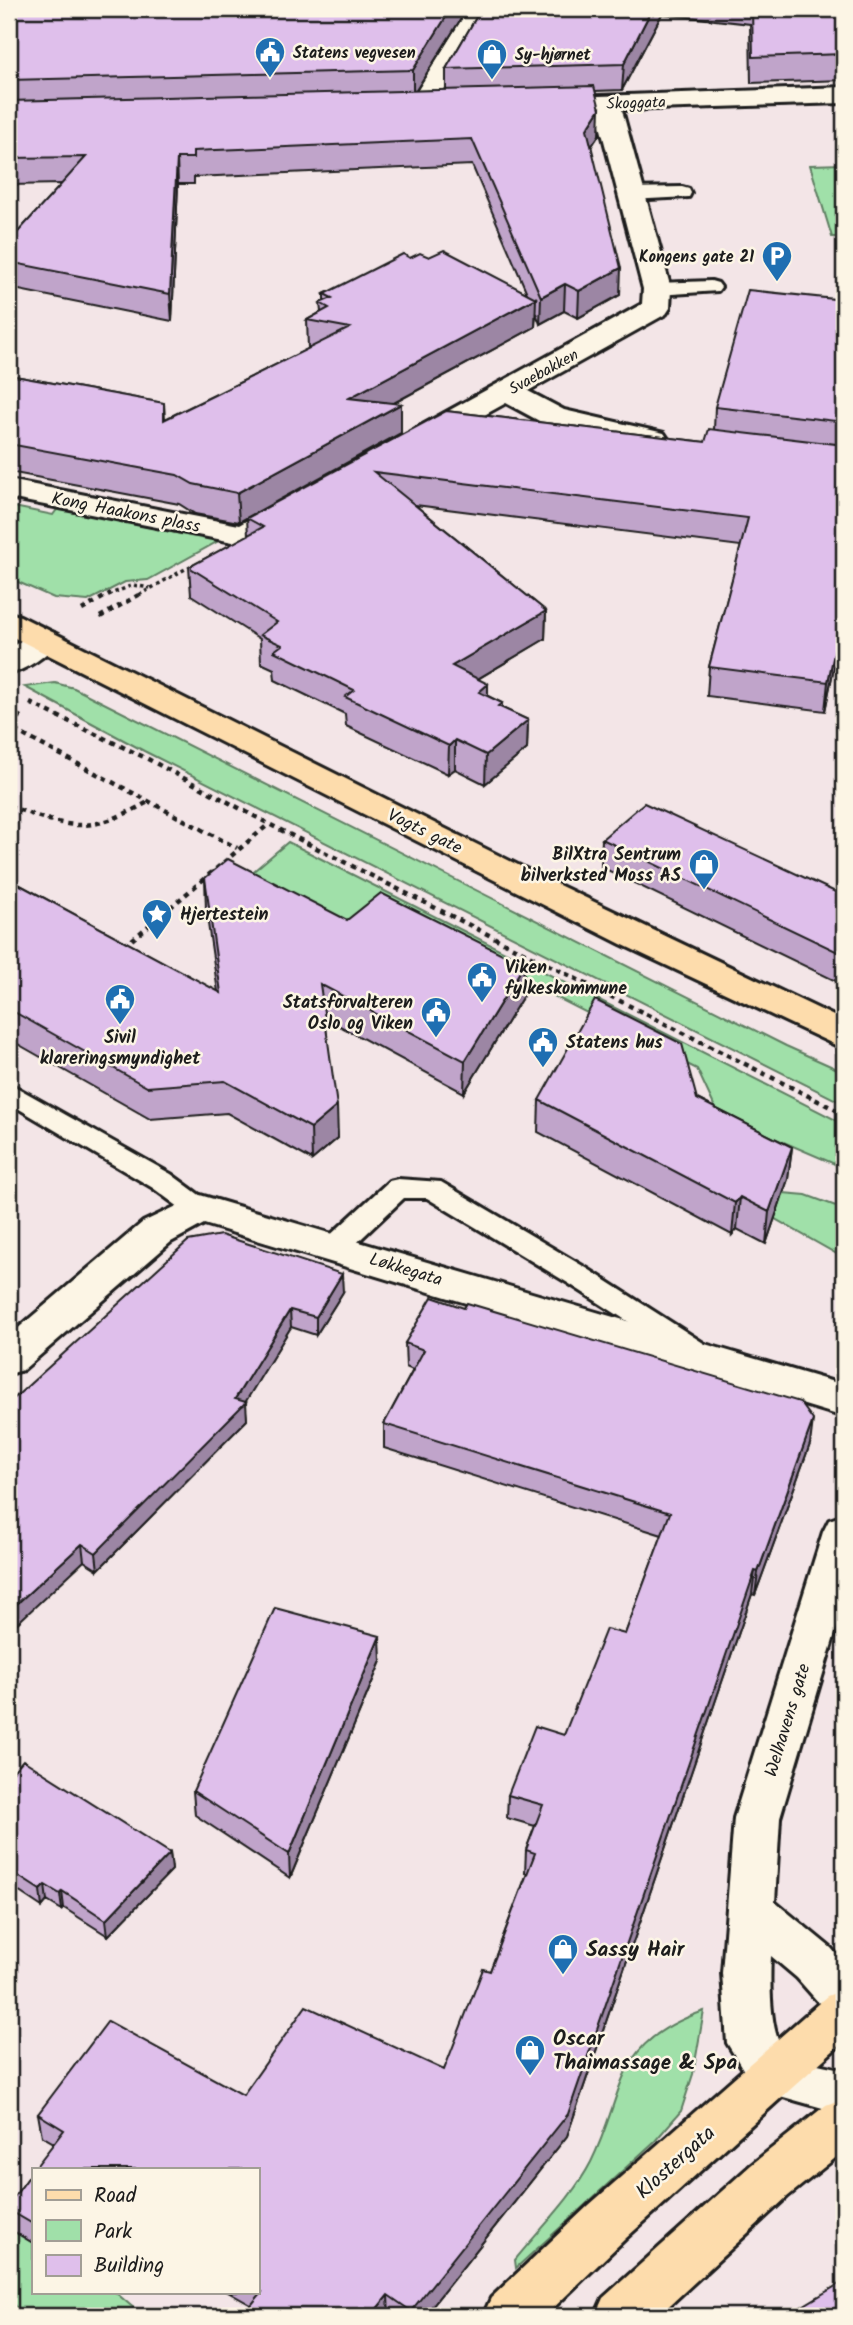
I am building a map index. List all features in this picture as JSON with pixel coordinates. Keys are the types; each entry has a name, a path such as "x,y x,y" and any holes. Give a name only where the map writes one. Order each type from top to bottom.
{"main road":[{"name":"Vogts gate","path":"9,623 181,706 367,803 844,1036"},
{"name":"Klostergata","path":"509,2316 607,2222 844,2011"},
{"path":"621,2316 769,2181 844,2121"}],"street":[{"path":"397,107 438,106 430,91 480,9"},
{"name":"Skoggata","path":"555,104 844,95"},
{"path":"607,103 629,194 657,289"},
{"name":"Svaebakken","path":"399,450 656,308 657,289"},
{"path":"507,391 554,417 627,435 680,442"},
{"name":"Kong Haakons plass","path":"9,489 243,536"},
{"path":"243,536 315,496"},
{"path":"9,664 43,640"},
{"path":"9,1359 158,1232 200,1209"},
{"name":"Løkkegata","path":"200,1209 335,1247 844,1401"},
{"name":"Welhavens gate","path":"772,2073 751,2043 746,1973 757,1818 844,1532"},
{"path":"751,1912 814,1964 844,1997"},
{"path":"772,2073 844,2092"}],"lane":[{"path":"629,194 682,193"},
{"path":"657,289 711,287"},
{"path":"9,1092 132,1163 200,1209"},
{"path":"335,1247 398,1188 432,1189 578,1276 711,1362"}],"path":[{"path":"94,621 243,536"},
{"path":"95,603 131,584 141,583 150,589"},
{"path":"41,705 220,796 268,824 844,1114"},
{"path":"20,714 11,731 237,848"},
{"path":"9,806 76,828 113,823 149,802"},
{"path":"115,937 127,944 268,824"}],"green space":[{"path":"843,164 844,237 832,237 810,165"},
{"path":"9,506 53,515 58,508 195,537 209,533 222,539 148,580 125,582 88,601 54,598 9,578"},
{"path":"55,683 74,688 786,1046 844,1072 844,1104 144,751 25,687"},
{"path":"288,842 844,1124 844,1168 718,1114 697,1069 395,915 348,952 230,891"},
{"path":"783,1193 806,1195 844,1209 844,1258 770,1216"},
{"path":"704,2011 693,2074 681,2111 655,2141 516,2268 515,2260 584,2175 626,2071 637,2054 652,2038 674,2024"},
{"path":"9,2229 32,2242 32,2294 117,2294 143,2316 25,2316 9,2300"}],"building":[{"path":"9,9 451,9 413,70 9,80"},
{"path":"481,9 652,9 624,64 446,69"},
{"path":"752,9 844,9 844,54 753,57"},
{"path":"594,86 600,109 587,129 621,268 579,291 565,284 541,297 472,139 193,151 193,158 177,158 170,294 9,262 9,242 86,157 9,158 9,101"},
{"path":"444,250 536,298 349,398 401,404 237,493 193,484 177,475 9,444 9,375 164,403 164,420 350,328 307,320 329,308 320,303 332,298 324,294 403,254 410,258 420,253 429,257"},
{"path":"748,290 844,300 844,422 715,407"},
{"path":"446,411 705,442 709,429 844,445 844,605 828,682 709,667 748,518 374,472 546,611 452,666 488,684 479,692 502,703 498,706 528,720 486,755 455,740 449,746 345,697 354,690 274,651 282,645 260,635 277,622 189,567 263,527 247,518"},
{"path":"644,803 844,896 844,955 602,839"},
{"path":"228,859 347,920 381,893 524,965 465,1061 320,984 337,1106 311,1128 225,1081 147,1087 9,1009 9,879 221,993 205,878"},
{"path":"595,1000 682,1044 697,1099 792,1147 769,1212 740,1197 735,1203 539,1100"},
{"path":"221,1235 342,1274 316,1317 290,1310 235,1399 246,1402 96,1553 82,1544 9,1611 9,1403 188,1241"},
{"path":"432,1297 464,1308 467,1303 800,1402 813,1420 758,1572 755,1571 568,2114 411,2311 388,2295 371,2316 242,2316 262,2292 259,2290 259,2168 35,2168 64,2130 38,2114 108,2021 243,2095 306,2006 444,2070 483,1969 490,1971 535,1853 526,1850 543,1805 508,1795 535,1726 564,1735 606,1629 625,1634 670,1513 384,1424 424,1350 405,1343"},
{"path":"275,1608 380,1636 289,1854 193,1791"},
{"path":"23,1760 170,1853 106,1920 62,1891 60,1894 45,1885 40,1890 9,1870 9,1776"},
{"path":"32,2172 32,2223 9,2210 9,2204"},
{"path":"844,2279 844,2316 786,2316 839,2284"}],"place":[{"name":"Statens vegvesen","path":"270,79"},
{"name":"Sy-hjørnet","path":"492,81"},
{"name":"Kongens gate 21","path":"777,283"},
{"name":"BilXtra Sentrum bilverksted Moss AS","path":"704,891"},
{"name":"Hjertestein","path":"157,941"},
{"name":"Viken fylkeskommune","path":"482,1004"},
{"name":"Sivil klareringsmyndighet","path":"120,1026"},
{"name":"Statsforvalteren Oslo og Viken","path":"436,1039"},
{"name":"Statens hus","path":"543,1069"},
{"name":"Sassy Hair","path":"563,1976"},
{"name":"Oscar Thaimassage & Spa","path":"530,2077"}]}
